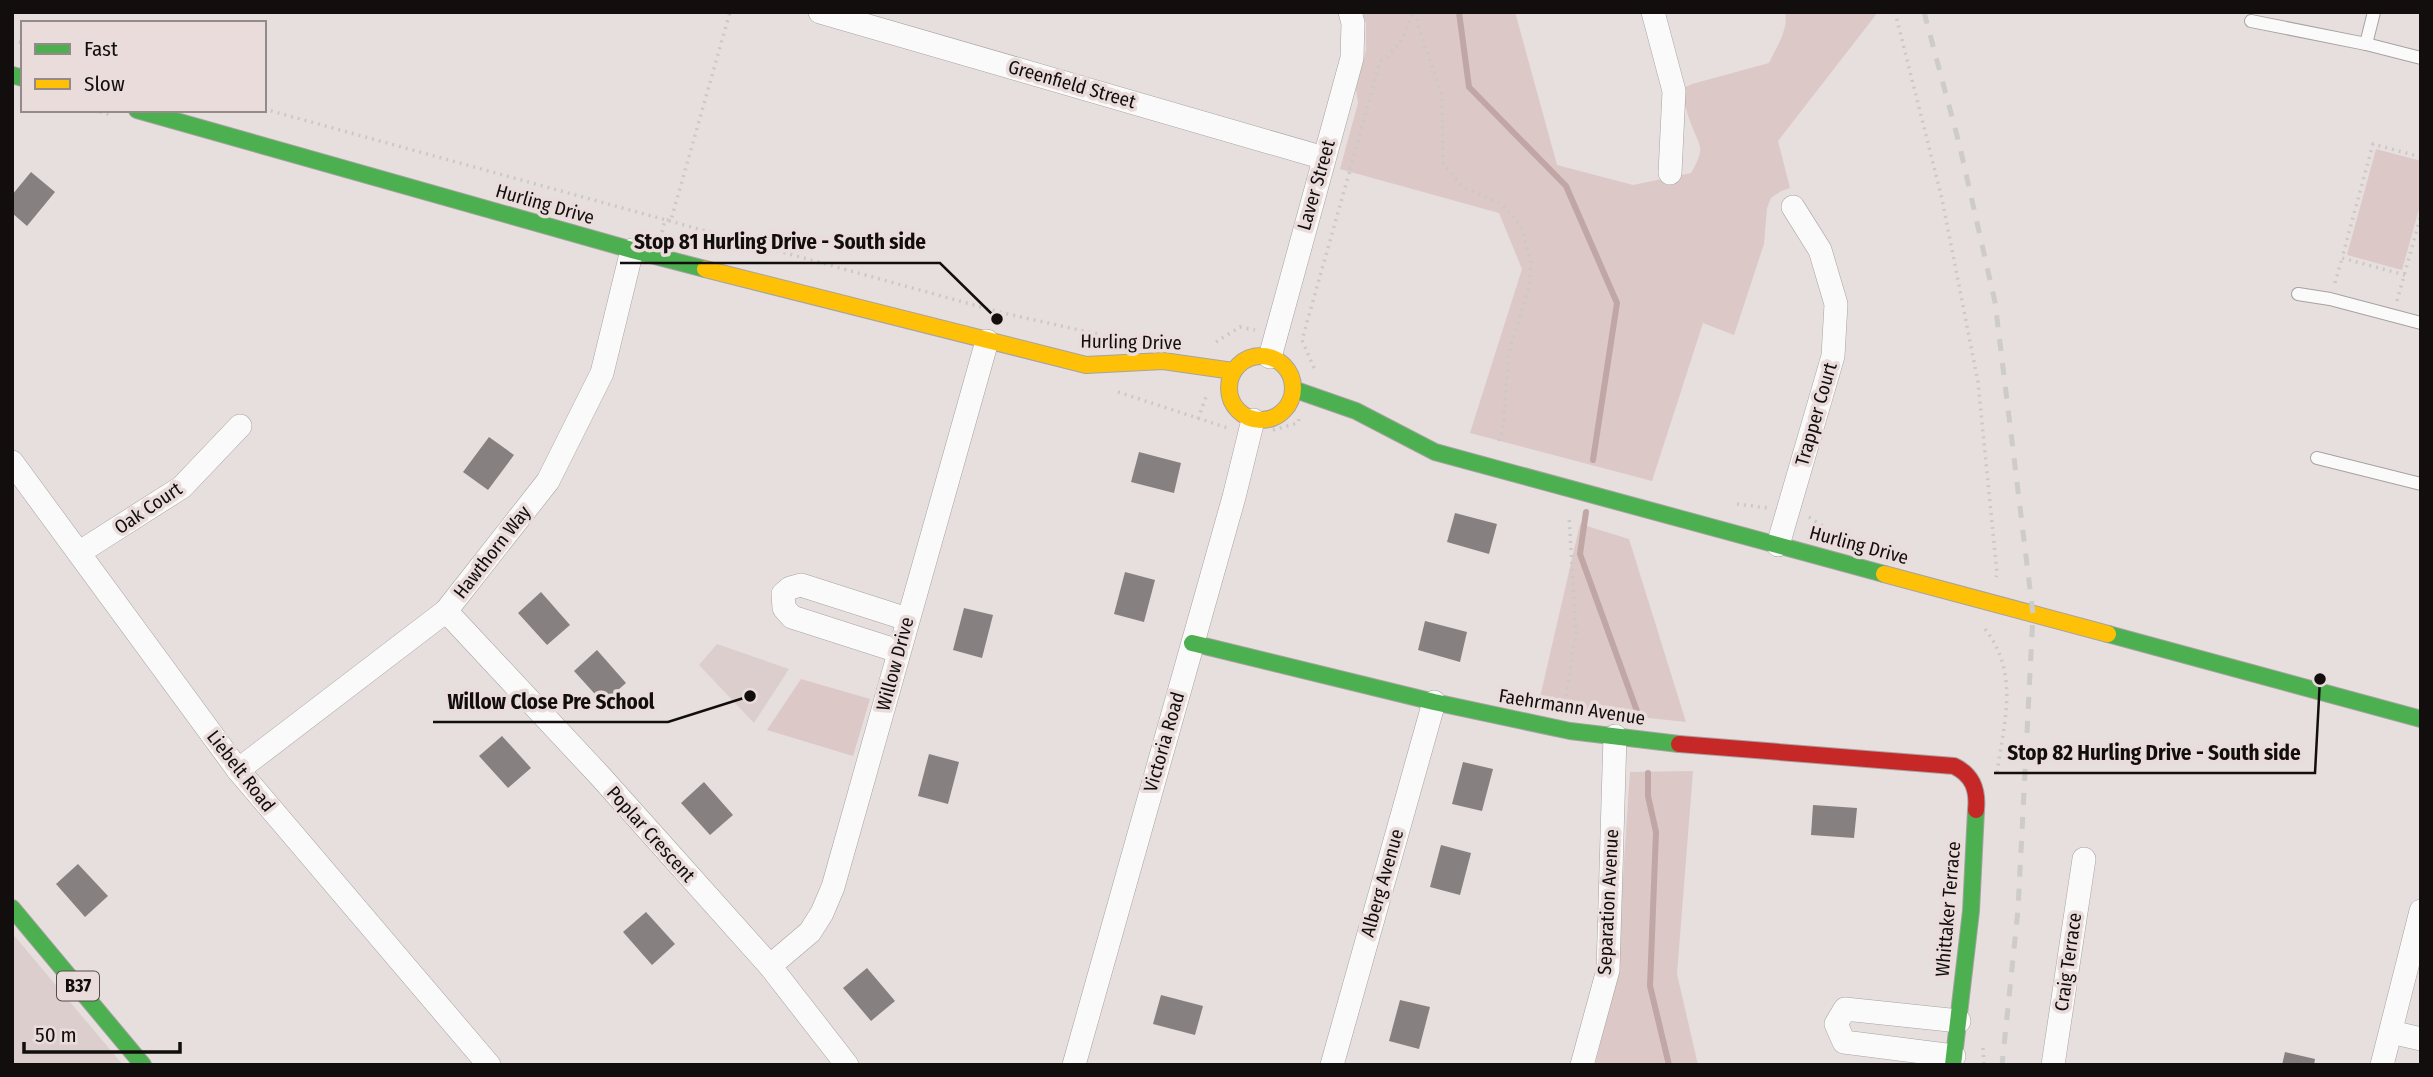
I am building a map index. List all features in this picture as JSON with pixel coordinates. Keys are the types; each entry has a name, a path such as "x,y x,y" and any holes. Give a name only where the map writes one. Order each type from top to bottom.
{"street":[{"name":"Greenfield Street","path":"820,12 1324,158"},
{"name":"Laver Street","path":"1270,357 1352,58 1353,23 1350,12"},
{"path":"1653,12 1674,90 1670,173"},
{"name":"Hurling Drive","path":"144,112 632,250 1086,365 1163,361 1233,371"},
{"name":"Trapper Court","path":"1778,545 1833,356 1836,304 1820,250 1793,207"},
{"name":"Hawthorn Way","path":"238,770 446,611 548,481 602,373 632,250"},
{"name":"Willow Drive","path":"770,966 810,932 822,913 843,856 898,651 987,341"},
{"path":"1251,357 1270,357 1280,362 1288,370 1293,389 1285,410 1265,420 1253,420 1242,415 1229,397 1228,386 1233,371 1241,362 1251,357"},
{"name":"Hurling Drive","path":"1293,389 1356,411 1435,452 2421,719"},
{"name":"Victoria Road","path":"1074,1065 1234,497 1253,420"},
{"name":"Oak Court","path":"80,552 183,487 240,426"},
{"name":"Liebelt Road","path":"12,462 238,770 489,1065"},
{"path":"898,651 792,617 783,608 783,594 790,588 801,585 907,619"},
{"name":"Poplar Crescent","path":"446,611 601,777 770,966 847,1065"},
{"name":"Faehrmann Avenue","path":"1192,643 1561,730 1703,746 1954,766"},
{"name":"Alberg Avenue","path":"1332,1065 1434,702"},
{"name":"Separation Avenue","path":"1582,1065 1608,970 1615,736"},
{"name":"Whittaker Terrace","path":"1954,766 1971,777 1977,799 1971,911 1954,1060"},
{"name":"Craig Terrace","path":"2053,1065 2084,859"},
{"name":"B37","path":"12,908 143,1065"},
{"path":"2382,1065 2421,911"},
{"path":"1954,1060 1844,1042 1836,1024 1845,1009 1959,1021"},
{"path":"2391,1032 2421,1039"}],"lane":[{"path":"2366,44 2374,12"},
{"path":"2251,21 2421,58"},
{"path":"2298,294 2330,299 2421,323"},
{"path":"2317,458 2421,484"}],"path":[{"path":"671,220 730,12"},
{"path":"1314,368 1302,340 1380,62 1400,43 1415,12"},
{"path":"1415,12 1441,96 1443,163 1463,187 1503,205 1520,225 1531,261 1530,283 1509,352 1503,428 1493,467"},
{"path":"1895,12 1942,199 1978,382 1997,573 1987,602"},
{"path":"266,110 1003,313 1100,335 1113,335"},
{"path":"2330,299 2373,144 2421,157"},
{"path":"1324,158 1350,170"},
{"path":"2393,315 2421,215"},
{"path":"656,256 665,220 671,220"},
{"path":"2342,258 2405,275"},
{"path":"1561,730 1576,631 1568,507"}],"shaded area":[{"path":"1363,12 1515,12 1557,165 1633,185 1691,173 1699,157 1700,147 1681,89 1769,63 1784,32 1785,12 1878,12 1778,141 1790,188 1771,198 1767,208 1764,244 1734,335 1703,323 1652,481 1470,433 1522,269 1499,213 1340,169 1358,103 1356,89 1366,50"},
{"path":"2376,149 2421,161 2421,202 2402,270 2347,255"},
{"path":"1580,524 1629,539 1686,722 1538,706"},
{"path":"717,644 789,669 754,723 699,665"},
{"path":"801,679 870,699 853,756 767,730"},
{"path":"1693,771 1677,974 1698,1065 1595,1065 1616,980 1630,772"},
{"path":"12,933 123,1065 12,1065"}],"building":[{"path":"31,172 55,192 27,226 12,213 12,195"},
{"path":"489,437 514,455 488,490 463,472"},
{"path":"1139,452 1181,463 1174,493 1131,482"},
{"path":"1455,513 1497,524 1489,554 1447,542"},
{"path":"1125,572 1155,580 1144,622 1114,614"},
{"path":"541,592 570,625 547,645 518,613"},
{"path":"964,608 993,615 982,658 953,650"},
{"path":"1425,621 1467,632 1460,662 1418,650"},
{"path":"597,650 626,683 603,703 574,671"},
{"path":"502,736 531,768 508,788 479,756"},
{"path":"929,754 959,762 948,804 918,796"},
{"path":"1463,762 1493,769 1482,811 1452,804"},
{"path":"704,782 733,815 710,835 681,803"},
{"path":"1813,805 1857,808 1854,838 1811,835"},
{"path":"1441,845 1471,853 1460,895 1430,887"},
{"path":"78,864 108,896 85,917 56,884"},
{"path":"646,912 675,944 652,965 623,932"},
{"path":"867,968 895,1001 871,1021 843,988"},
{"path":"1161,995 1203,1006 1195,1035 1153,1024"},
{"path":"1400,1000 1430,1007 1419,1049 1389,1041"},
{"path":"2285,1052 2315,1059 2314,1065 2282,1065"}],"waterway":[{"path":"1459,12 1469,87 1566,186 1617,303 1593,460"},
{"path":"1586,512 1580,554 1638,714"},
{"path":"1648,773 1648,796 1656,832 1650,986 1669,1065"}],"railway":[{"path":"1924,12 1959,143 1995,302 2033,614 2018,910 2002,1065"}],"traffic: fast":[{"path":"12,75 21,77"},
{"path":"144,112 705,269"},
{"path":"1293,389 1356,411 1435,452 1884,574"},
{"path":"2108,634 2421,719"},
{"path":"1192,643 1434,702 1570,731 1679,744"},
{"path":"1953,1065 1971,911 1976,810"},
{"path":"12,908 143,1065"}],"traffic: slow":[{"path":"705,269 1086,365 1163,361 1233,371"},
{"path":"1255,356 1267,356 1284,365 1291,376 1293,388 1291,400 1284,411 1267,420 1255,420 1243,415 1234,406 1229,394 1229,382 1234,370 1243,361 1255,356"},
{"path":"1884,574 2108,634"}],"traffic: jam":[{"path":"1679,744 1954,766 1966,774 1973,784 1976,810"}],"place":[{"name":"Stop 81 Hurling Drive - South side","path":"997,319"},
{"name":"Stop 82 Hurling Drive - South side","path":"2320,679"},
{"name":"Willow Close Pre School","path":"750,696"}]}
